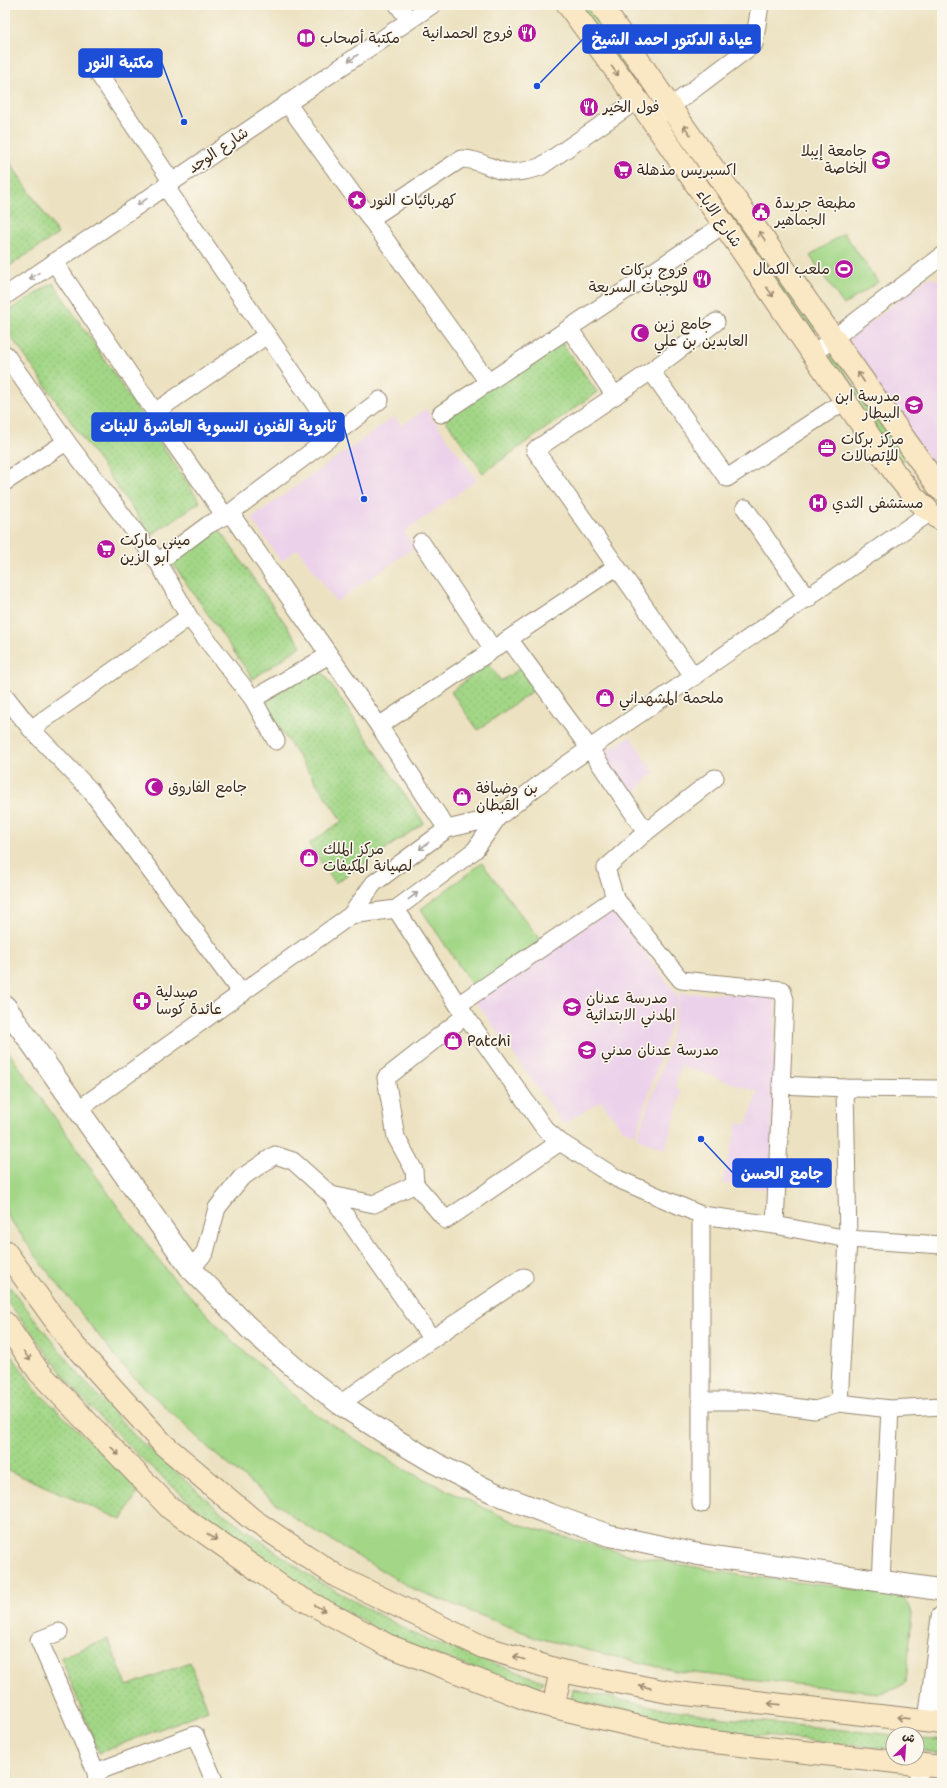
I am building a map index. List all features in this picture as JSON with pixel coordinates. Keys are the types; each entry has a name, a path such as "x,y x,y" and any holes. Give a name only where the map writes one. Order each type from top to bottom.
{"main road":[{"name":"شارع الاباء","path":"568,5 636,101 652,120 723,225 896,473 914,497 935,516"},
{"name":"شارع الاباء","path":"601,5 670,107 835,338 915,455 941,489"},
{"path":"896,473 907,470 911,466 915,455"},
{"path":"935,516 926,505 928,495 931,492 941,489"},
{"path":"5,1251 71,1342 164,1445 254,1520 338,1577 483,1647 561,1672 668,1692 935,1722"},
{"path":"5,1323 39,1372 171,1509 288,1591 386,1645 537,1703 695,1740 919,1774 942,1767"},
{"path":"553,1707 561,1672"}],"street":[{"path":"398,5 409,20"},
{"name":"شارع الوجد","path":"5,296 432,5"},
{"path":"652,120 754,44 760,5"},
{"path":"91,63 267,335 335,434"},
{"path":"370,219 461,159 468,158 509,172 525,171 540,167 636,101"},
{"path":"287,103 488,382"},
{"path":"441,414 723,225"},
{"path":"814,354 942,256"},
{"path":"54,262 155,412 160,423 329,655 379,726 447,829"},
{"path":"694,677 535,450 651,371 716,322"},
{"path":"569,328 615,396"},
{"path":"155,412 267,335"},
{"path":"5,354 66,442 158,562 189,617 253,699 276,741"},
{"path":"651,371 726,478 846,400"},
{"path":"158,562 208,525 227,515 380,400"},
{"path":"5,482 66,442"},
{"path":"745,508 808,599"},
{"path":"351,915 396,909 475,850 498,817 550,776 808,599 935,516"},
{"path":"421,542 493,650"},
{"path":"379,726 616,567"},
{"path":"31,729 189,617"},
{"path":"509,639 590,749 646,832"},
{"path":"253,699 329,655"},
{"path":"5,696 31,729 91,791 242,994"},
{"path":"716,778 646,832 606,868 616,898 681,980 782,990 785,1000 775,1225"},
{"path":"79,1109 351,915 374,883 447,829 498,817"},
{"path":"560,1142 446,1220 415,1184 414,1170 396,1137 386,1078 461,1010 616,898"},
{"path":"396,909 461,1010 545,1129 560,1142 618,1179 700,1215 775,1225 848,1239 942,1245"},
{"path":"5,1006 191,1269 253,1332 296,1369 340,1404 410,1448 492,1492 603,1533 696,1554 942,1590"},
{"path":"781,1084 845,1088 942,1089"},
{"path":"839,1403 848,1239 845,1088"},
{"path":"191,1269 205,1252 217,1208 241,1178 275,1155 293,1161 331,1195 432,1338"},
{"path":"331,1195 374,1204 415,1184"},
{"path":"700,1215 701,1504"},
{"path":"340,1404 432,1338 524,1277"},
{"path":"700,1401 749,1401 815,1410 839,1403 890,1409 942,1406"},
{"path":"881,1581 890,1409"},
{"path":"935,1722 942,1617"},
{"path":"59,1632 39,1640 96,1777 196,1735 215,1783"}],"shaded area":[{"name":"مدرسة ابن البيطار","path":"928,278 942,280 942,476 842,344"},
{"path":"426,409 477,480 404,532 415,547 336,602 298,549 281,561 251,518 394,417 401,426"},
{"path":"630,736 654,772 633,794 601,755"},
{"name":"مدرسة عدنان مدني","path":"613,909 679,998 636,1134 623,1130 601,1101 563,1124 474,999"},
{"path":"681,993 775,995 771,1190 722,1183 738,1122 747,1124 758,1092 681,1066 675,1086 682,1093 665,1150 637,1138 665,1059"}],"green space":[{"path":"576,5 589,5 659,103 654,110"},
{"path":"663,117 671,120 816,328 814,333 807,331"},
{"path":"5,155 58,234 5,269"},
{"name":"ملعب الكمال","path":"844,233 878,282 844,305 810,256"},
{"path":"53,283 200,502 151,535 5,328 6,312"},
{"path":"559,339 597,392 483,473 445,419"},
{"path":"828,356 834,357 905,455 904,461 896,459 825,361"},
{"path":"218,528 301,646 253,679 171,561"},
{"path":"488,663 501,681 527,664 541,685 478,730 451,692"},
{"path":"319,667 424,823 335,883 309,844 342,821 263,704"},
{"path":"482,863 541,941 474,988 421,909"},
{"path":"5,1047 118,1207 169,1273 230,1339 318,1416 407,1471 518,1524 630,1555 744,1576 840,1587 903,1597 909,1604 912,1614 906,1683 894,1689 879,1693 675,1671 538,1638 411,1588 297,1520 215,1454 126,1370 41,1263 5,1212"},
{"path":"5,1281 79,1375 134,1435 221,1512 314,1579 418,1636 543,1681 537,1691 405,1644 287,1579 218,1527 142,1459 81,1398 5,1298"},
{"path":"5,1346 36,1390 139,1489 122,1520 5,1469"},
{"path":"108,1639 127,1686 190,1662 208,1710 99,1753 61,1657"},
{"path":"573,1689 638,1704 725,1718 885,1734 885,1748 704,1730 571,1700"},
{"path":"925,1739 942,1741 942,1753 925,1752"},
{"path":"5,1752 13,1776 5,1780"}],"place":[{"name":"فروج الحمدانية","path":"527,33"},
{"name":"مكتبة أصحاب","path":"306,38"},
{"name":"عيادة الدكتور احمد الشيخ","path":"537,86"},
{"name":"فول الخير","path":"589,107"},
{"name":"مكتبة النور","path":"184,122"},
{"name":"جامعة إيبلا الخاصة","path":"881,160"},
{"name":"اكسبريس مذهلة","path":"623,170"},
{"name":"كهربائيات النور","path":"357,200"},
{"name":"مطبعة جريدة الجماهير","path":"761,212"},
{"name":"ملعب الكمال","path":"844,269"},
{"name":"فروج بركات للوجبات السريعة","path":"702,279"},
{"name":"جامع زين العابدين بن علي","path":"640,333"},
{"name":"مدرسة ابن البيطار","path":"914,405"},
{"name":"مركز بركات للإتصالات","path":"827,448"},
{"name":"ثانوية الفنون النسوية العاشرة للبنات","path":"364,499"},
{"name":"مستشفى الثدي","path":"818,503"},
{"name":"ميني ماركت ابو الزين","path":"106,549"},
{"name":"ملحمة المشهداني","path":"605,698"},
{"name":"جامع الفاروق","path":"154,787"},
{"name":"بن وضيافة القبطان","path":"462,797"},
{"name":"مركز الملك لصيانة المكيفات","path":"309,858"},
{"name":"صيدلية عائدة كوسا","path":"142,1001"},
{"name":"مدرسة عدنان المدني الابتدائية","path":"572,1007"},
{"name":"Patchi","path":"453,1041"},
{"name":"مدرسة عدنان مدني","path":"587,1050"},
{"name":"جامع الحسن","path":"701,1139"}]}
